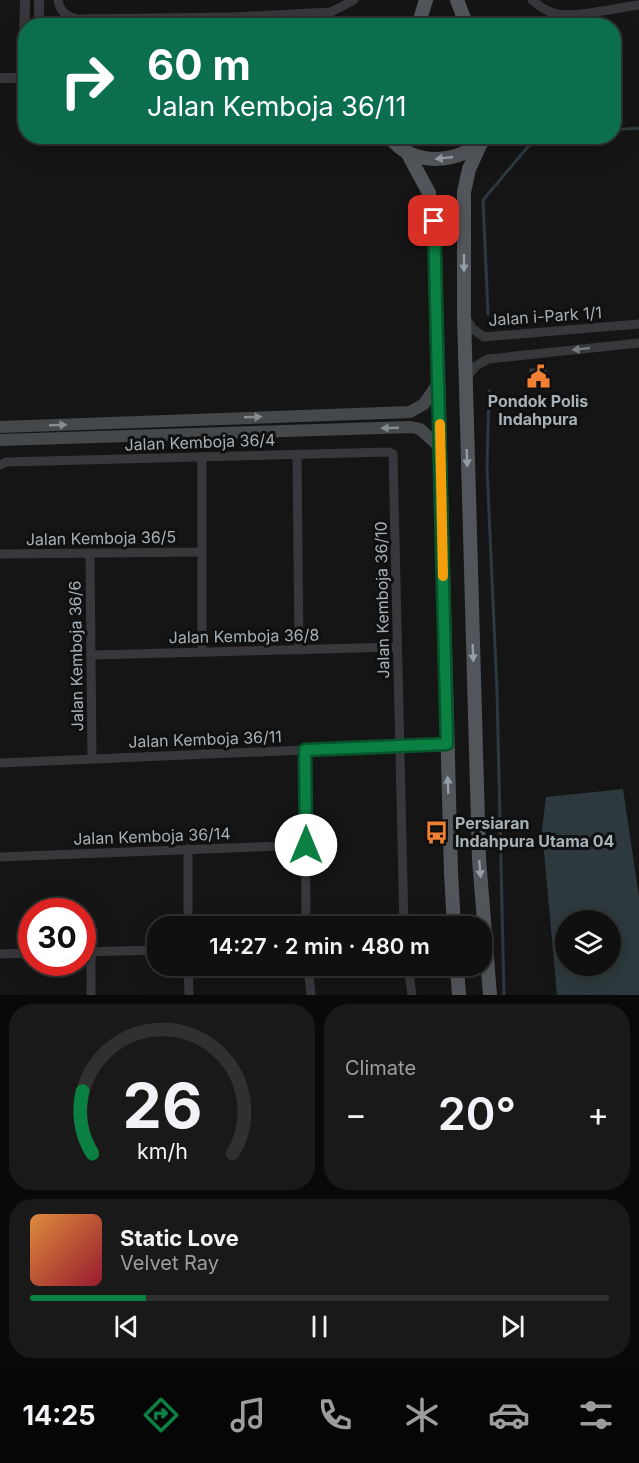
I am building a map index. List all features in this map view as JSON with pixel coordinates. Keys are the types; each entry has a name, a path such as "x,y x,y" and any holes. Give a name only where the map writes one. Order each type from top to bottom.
{"main road":[{"path":"420,18 426,0"},
{"path":"457,0 464,18"},
{"path":"398,144 407,152 429,193 434,221 450,873 453,916"},
{"path":"407,152 431,160 440,159 457,157 479,144"},
{"path":"482,144 469,169 464,192 464,315 479,859 490,995"},
{"path":"0,427 410,412 424,404 439,382"},
{"path":"0,440 411,427 420,429 441,448"},
{"path":"458,976 459,995"}],"street":[{"path":"25,0 25,18"},
{"path":"39,0 39,18"},
{"path":"58,0 62,12 72,18"},
{"path":"144,18 331,12 354,0"},
{"path":"532,0 542,9 562,14 639,5"},
{"path":"0,78 18,78"},
{"name":"Jalan i-Park 1/1","path":"464,315 473,328 484,337 639,324"},
{"path":"465,379 476,366 488,359 639,344"},
{"name":"Jalan Kemboja 36/4","path":"3,464 297,454 389,452 393,454"},
{"path":"297,454 298,650"},
{"name":"Jalan Kemboja 36/10","path":"393,454 404,916"},
{"path":"202,457 202,652"},
{"name":"Jalan Kemboja 36/5","path":"0,554 202,552"},
{"name":"Jalan Kemboja 36/6","path":"90,553 92,759"},
{"name":"Jalan Kemboja 36/8","path":"91,655 397,647"},
{"name":"Jalan Kemboja 36/11","path":"0,763 447,744"},
{"path":"305,750 306,916"},
{"name":"Jalan Kemboja 36/14","path":"0,857 306,845"},
{"path":"188,849 188,916"},
{"path":"96,952 147,950"},
{"path":"0,954 18,953"},
{"path":"90,976 92,995"},
{"path":"188,976 189,995"},
{"path":"309,976 311,995"},
{"path":"409,976 412,995"}],"shaded area":[{"path":"623,789 639,897 639,995 557,995 555,976 621,976 621,910 555,910 555,973 542,830 546,797"}],"building":[{"name":"Pondok Polis Indahpura","path":"546,368 547,383 530,384 530,369"}],"waterway":[{"path":"621,129 639,128"},
{"path":"488,314 483,200 530,144"},
{"path":"489,391 487,467 497,691 504,995"}],"slow traffic":[{"path":"440,424 443,576"}],"place":[{"name":"Pondok Polis Indahpura","path":"538,376"},
{"name":"Persiaran Indahpura Utama 04","path":"437,832"}],"route":[{"path":"306,845 305,750 447,744 434,221"}]}
